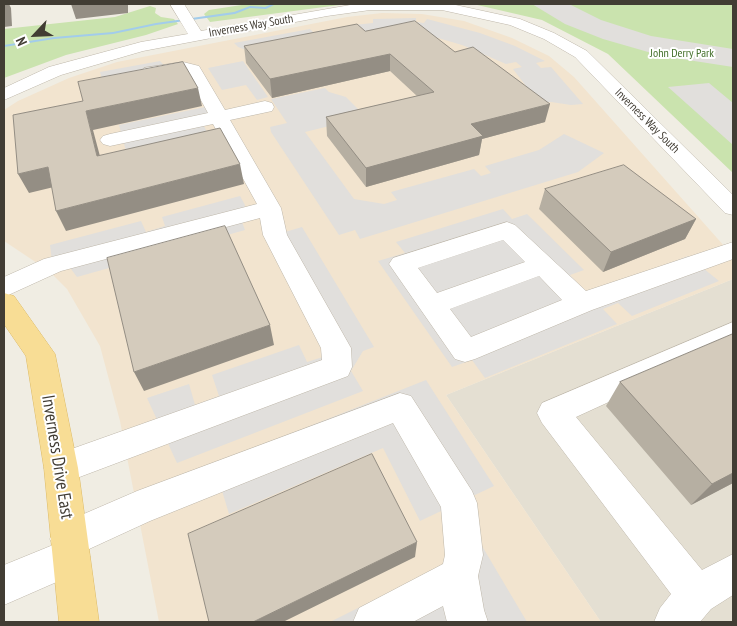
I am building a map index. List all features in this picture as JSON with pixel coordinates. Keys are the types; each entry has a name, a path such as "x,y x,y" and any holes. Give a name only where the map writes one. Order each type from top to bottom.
{"main road":[{"name":"Inverness Drive East","path":"4,303 40,354 61,468 79,622"}],"street":[{"name":"Inverness Way South","path":"4,95 55,72 194,31 370,6 442,5 515,22 550,36 581,54 733,208"},
{"path":"180,8 194,31"},
{"path":"61,468 337,367 336,348 275,235 270,208 193,70 183,67 130,76"},
{"path":"55,72 82,83 102,82"},
{"path":"200,140 224,125 264,106"},
{"path":"110,140 224,125"},
{"path":"4,288 53,264 270,208"},
{"path":"582,303 508,230 402,264 465,351 582,303 733,250"},
{"path":"432,305 544,264"},
{"path":"733,333 553,413 686,609 733,573"},
{"path":"4,585 137,509 400,406 459,503 464,556 459,576 464,615 468,622"},
{"path":"373,622 459,576"}],"shaded area":[{"path":"532,4 569,4 601,20 651,36 733,49 733,67 662,56 603,39 565,24"},
{"path":"382,13 422,14 464,21 512,38 549,56 574,77 733,256 733,279 446,395 601,622 159,622 120,421 100,346 67,289 49,271 4,241 4,110 18,101 69,78 117,62 347,17"},
{"path":"416,18 416,22 424,23 427,19 480,33 515,46 545,61 536,63 541,68 551,67 583,104 539,103 513,69 522,67 516,62 506,64 462,45 421,33 361,35 354,25 373,23 373,19"},
{"path":"334,28 344,38 246,50 234,43 310,29 314,33"},
{"path":"160,61 168,69 105,90 100,72"},
{"path":"243,61 268,97 257,100 246,85 222,90 208,68"},
{"path":"709,83 733,103 733,145 668,87"},
{"path":"325,88 329,92 346,97 366,117 305,132 354,199 384,204 397,200 391,192 474,169 481,176 491,173 485,166 539,150 564,134 604,153 578,172 360,239 355,230 339,235 271,132 270,127 287,123 271,99"},
{"path":"205,107 209,115 203,124 215,148 126,151 119,125"},
{"path":"240,196 245,205 242,222 245,230 77,277 71,269 53,269 50,245 141,221 146,232 165,226 162,217"},
{"path":"503,209 512,219 527,214 584,270 570,275 588,294 688,256 719,281 632,316 618,303 603,309 617,324 485,378 472,360 452,367 378,261 405,253 396,242"},
{"path":"302,227 374,347 363,351 351,371 363,391 177,463 147,398 189,384 195,405 219,396 212,375 299,345 307,362 326,356 265,238"},
{"path":"733,279 733,622 601,622 446,395"},
{"path":"426,380 494,486 420,521 383,448 229,514 214,464"},
{"path":"482,546 527,622 330,622"}],"green space":[{"path":"248,4 347,4 210,22 204,14 209,10"},
{"name":"John Derry Park","path":"473,4 733,4 733,173 608,54 542,20"},
{"path":"150,6 156,8 155,13 161,17 174,19 178,24 146,35 66,55 4,78 4,29 115,17"}],"building":[{"path":"415,21 455,52 473,47 550,104 471,124 483,136 366,168 326,117 434,92 390,54 270,79 244,46 357,24 365,31"},
{"path":"183,62 198,88 86,111 97,156 220,128 240,164 56,211 48,167 18,174 13,115 83,101 78,82"},
{"path":"624,165 696,219 611,252 545,189"},
{"path":"225,226 270,325 134,372 107,258"},
{"path":"733,334 733,473 712,484 620,382"},
{"path":"372,454 417,542 253,622 209,622 188,534"}],"waterway":[{"path":"4,46 54,38 113,33 156,24 235,13 250,7 266,8 274,4"}]}
